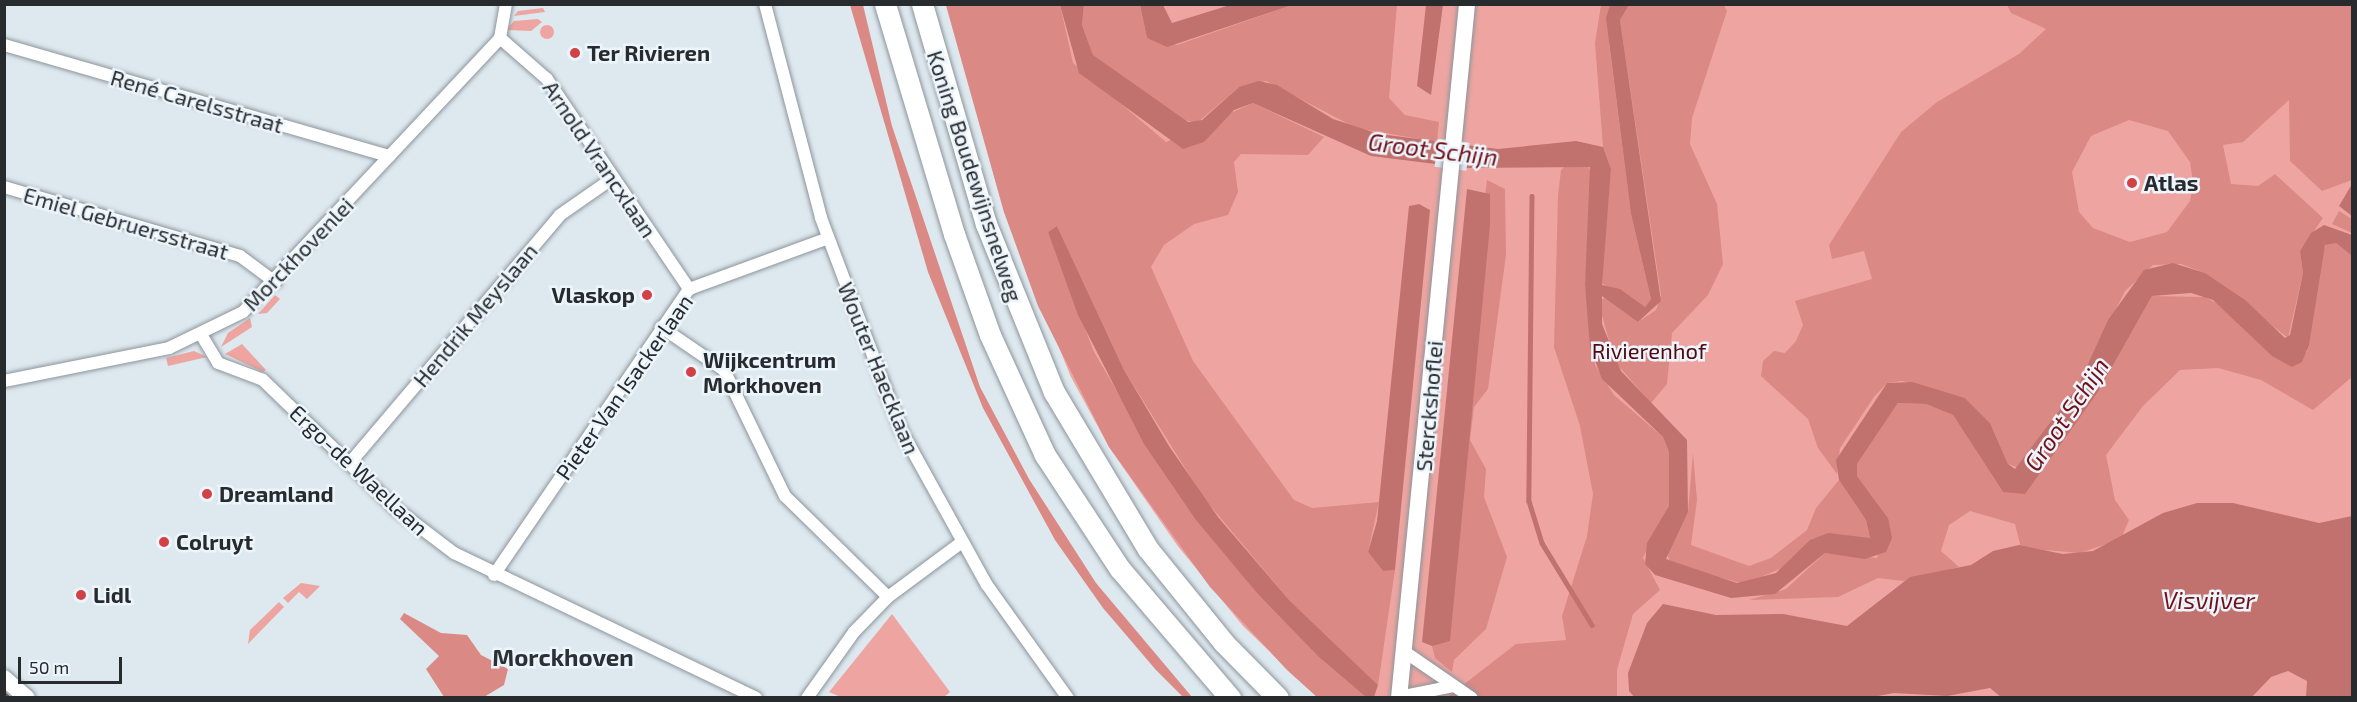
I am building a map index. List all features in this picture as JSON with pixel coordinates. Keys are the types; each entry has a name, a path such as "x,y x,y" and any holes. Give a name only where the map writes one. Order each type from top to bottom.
{"highway":[{"name":"Koning Boudewijnsnelweg","path":"885,4 966,267 1045,455 1120,569 1230,698"},
{"name":"Koning Boudewijnsnelweg","path":"922,4 986,224 1070,423 1148,549 1224,643 1278,698"}],"street":[{"path":"500,38 506,4"},
{"name":"Wouter Haecklaan","path":"765,4 828,238 900,430 962,542 1068,698"},
{"name":"Sterckshoflei","path":"1399,697 1467,4"},
{"name":"Morckhovenlei","path":"4,381 202,336 243,312 275,282 500,38"},
{"name":"Arnold Vrancxlaan","path":"500,38 547,79 689,289"},
{"name":"René Carelsstraat","path":"4,45 389,156"},
{"name":"Hendrik Meyslaan","path":"349,464 560,215 613,178"},
{"name":"Emiel Gebruersstraat","path":"4,187 240,256 275,282"},
{"name":"Pieter Van Isackerlaan","path":"494,575 689,289 828,238"},
{"path":"661,327 724,370 785,496 888,597"},
{"name":"Ergo-de Waellaan","path":"202,336 218,363 263,380 349,464 425,532 494,575 756,698"},
{"path":"807,698 854,632 888,597 962,542"},
{"path":"1405,652 1472,698"},
{"path":"4,678 27,698"},
{"path":"1399,697 1453,686"}],"green space":[{"path":"850,5 863,5 892,126 980,387 1029,479 1096,583 1192,697 1183,697 1156,670 1103,608 1055,540 983,408 928,272"},
{"name":"Rivierenhof","path":"946,5 2352,5 2352,697 1317,697 1243,626 1177,545 1109,447 1071,377 1004,212"},
{"path":"946,5 1060,5 1073,63 1166,142 1253,103 1324,137 1308,155 1241,154 1234,162 1238,192 1228,215 1194,224 1164,245 1151,267 1193,361 1294,500 1312,508 1379,502 1368,552 1383,571 1395,570 1378,685 1290,601 1203,497 1124,370 1057,226 1048,232 1094,352 1172,485 1257,593 1366,697 1317,697 1287,670 1210,587 1109,447 1038,306 1004,212"},
{"path":"1084,5 1140,5 1147,38 1177,45 1292,5 1397,5 1389,98 1405,115 1439,122 1437,142 1356,128 1266,81 1239,87 1198,122 1180,120 1093,55 1082,25"},
{"path":"1601,5 1610,5 1609,43 1631,214 1651,299 1645,307 1601,283 1611,169 1603,147 1595,43"},
{"path":"1629,5 1724,5 1727,11 1692,118 1690,144 1717,204 1723,264 1708,295 1672,333 1667,384 1651,403 1615,362 1598,301 1609,296 1638,322 1656,310 1661,295 1620,20"},
{"path":"2007,5 2352,5 2352,180 2322,191 2290,161 2289,100 2243,142 2223,145 2231,184 2258,186 2275,174 2323,218 2300,251 2303,273 2288,338 2205,273 2181,264 2153,265 2125,291 2078,386 2019,468 2008,464 1990,423 1965,398 1902,381 1887,383 1874,397 1840,448 1837,474 1818,448 1808,419 1761,376 1763,361 1774,351 1785,353 1796,341 1803,325 1795,301 1872,279 1864,251 1832,259 1829,245 1901,132 1937,102 2019,54 2046,29 2011,13","holes":["2129,120 2168,131 2190,162 2193,182 2190,201 2167,232 2130,242 2093,228 2079,212 2072,172 2091,136"]},
{"path":"543,8 545,12 514,16 518,11"},
{"path":"538,19 542,22 531,31 506,30 514,21"},
{"path":"544,25 550,25 554,32 550,39 544,39 540,35 540,29"},
{"path":"1567,164 1587,164 1593,176 1585,286 1595,365 1614,395 1663,437 1669,452 1669,506 1643,558 1660,590 1633,614 1617,670 1617,697 1446,698 1516,644 1566,640 1562,616 1587,536 1593,494 1580,426 1554,347 1558,196 1561,170"},
{"path":"1487,180 1505,189 1506,255 1488,389 1474,407 1470,440 1486,469 1484,497 1507,557 1486,629 1454,660 1452,672 1435,658 1432,646"},
{"path":"2339,211 2352,219 2352,233 2332,224"},
{"path":"2327,243 2336,243 2352,256 2352,377 2313,410 2261,380 2218,368 2180,370 2143,406 2106,455 2115,500 2129,520 2121,539 2080,553 2021,548 2015,524 1970,511 1949,525 1941,551 1959,567 1903,581 1878,578 1838,597 1749,600 1786,589 1825,553 1877,558 1888,518 1857,476 1857,464 1898,403 1926,404 1953,415 2003,492 2047,461 2098,392 2152,296 2205,297 2307,352 2319,258"},
{"path":"275,295 280,299 267,313 258,314"},
{"path":"250,318 252,327 221,347 228,333"},
{"path":"242,344 266,370 263,372 225,354"},
{"path":"194,351 207,357 168,366 166,358"},
{"path":"1693,453 1697,500 1691,545 1749,566 1771,558 1807,530 1816,508 1839,480 1866,520 1870,538 1814,538 1787,566 1744,584 1670,563 1666,549 1688,512"},
{"path":"301,583 320,586 307,599 299,592 288,603 283,598"},
{"path":"279,602 284,607 248,644 250,630"},
{"path":"404,613 441,633 467,635 481,655 508,669 504,685 484,697 444,697 426,669 439,656 400,619"},
{"path":"892,614 950,692 943,698 843,698 829,692"}],"water":[{"name":"Groot Schijn","path":"1060,5 1084,5 1082,25 1093,55 1188,122 1202,120 1239,87 1259,81 1277,85 1333,119 1379,134 1498,149 1576,141 1603,147 1611,169 1602,285 1620,289 1645,307 1651,299 1631,214 1606,18 1610,5 1629,5 1620,20 1661,301 1638,322 1602,296 1602,324 1621,371 1687,440 1688,512 1666,559 1737,583 1776,573 1810,540 1828,533 1870,538 1866,520 1839,480 1836,460 1887,383 1912,382 1965,398 1990,423 2008,464 2015,469 2078,386 2108,320 2144,270 2173,263 2205,273 2245,300 2285,338 2290,335 2303,273 2300,251 2311,233 2324,225 2352,235 2352,256 2336,243 2325,245 2309,345 2302,362 2292,367 2272,356 2213,300 2191,293 2152,296 2098,392 2025,494 2003,492 1953,415 1926,404 1898,403 1857,464 1857,476 1888,518 1892,538 1886,552 1865,559 1825,553 1775,594 1731,598 1655,575 1645,564 1647,543 1669,506 1669,452 1663,437 1602,379 1590,347 1585,285 1590,167 1468,168 1371,156 1253,103 1234,110 1204,142 1183,149 1079,73"},
{"path":"1140,5 1163,5 1172,23 1230,5 1292,5 1167,47 1147,38"},
{"path":"1426,5 1443,5 1431,95 1417,86"},
{"path":"2352,184 2352,216 2339,206"},
{"path":"1467,189 1490,194 1490,225 1450,641 1432,646 1422,642"},
{"path":"1419,204 1430,210 1395,570 1383,571 1368,552 1377,521 1409,206"},
{"path":"1057,226 1124,370 1169,446 1218,517 1290,601 1378,685 1374,697 1366,697 1318,656 1257,593 1196,520 1144,444 1078,315 1048,232"},
{"name":"Visvijver","path":"2197,503 2233,503 2319,523 2352,516 2352,697 2306,697 2307,681 2288,671 2271,677 2251,698 2002,698 1990,688 1947,696 1894,693 1867,698 1635,698 1629,691 1628,673 1647,623 1663,604 1716,615 1783,614 1847,626 1910,577 1971,565 1993,551 2019,545 2063,554 2093,551 2163,513"}],"pier":[{"path":"1438,139 1470,143 1466,171 1435,167"}],"waterway":[{"path":"1532,196 1529,501 1542,543 1592,625"}],"tram line":[{"path":"4,692 11,698"}],"place":[{"name":"Ter Rivieren","path":"575,53"},
{"name":"Atlas","path":"2132,183"},
{"name":"Vlaskop","path":"647,295"},
{"name":"Wijkcentrum Morkhoven","path":"691,372"},
{"name":"Dreamland","path":"207,494"},
{"name":"Colruyt","path":"164,542"},
{"name":"Lidl","path":"81,595"}],"district":[{"name":"Morckhoven","path":"563,657"}]}
